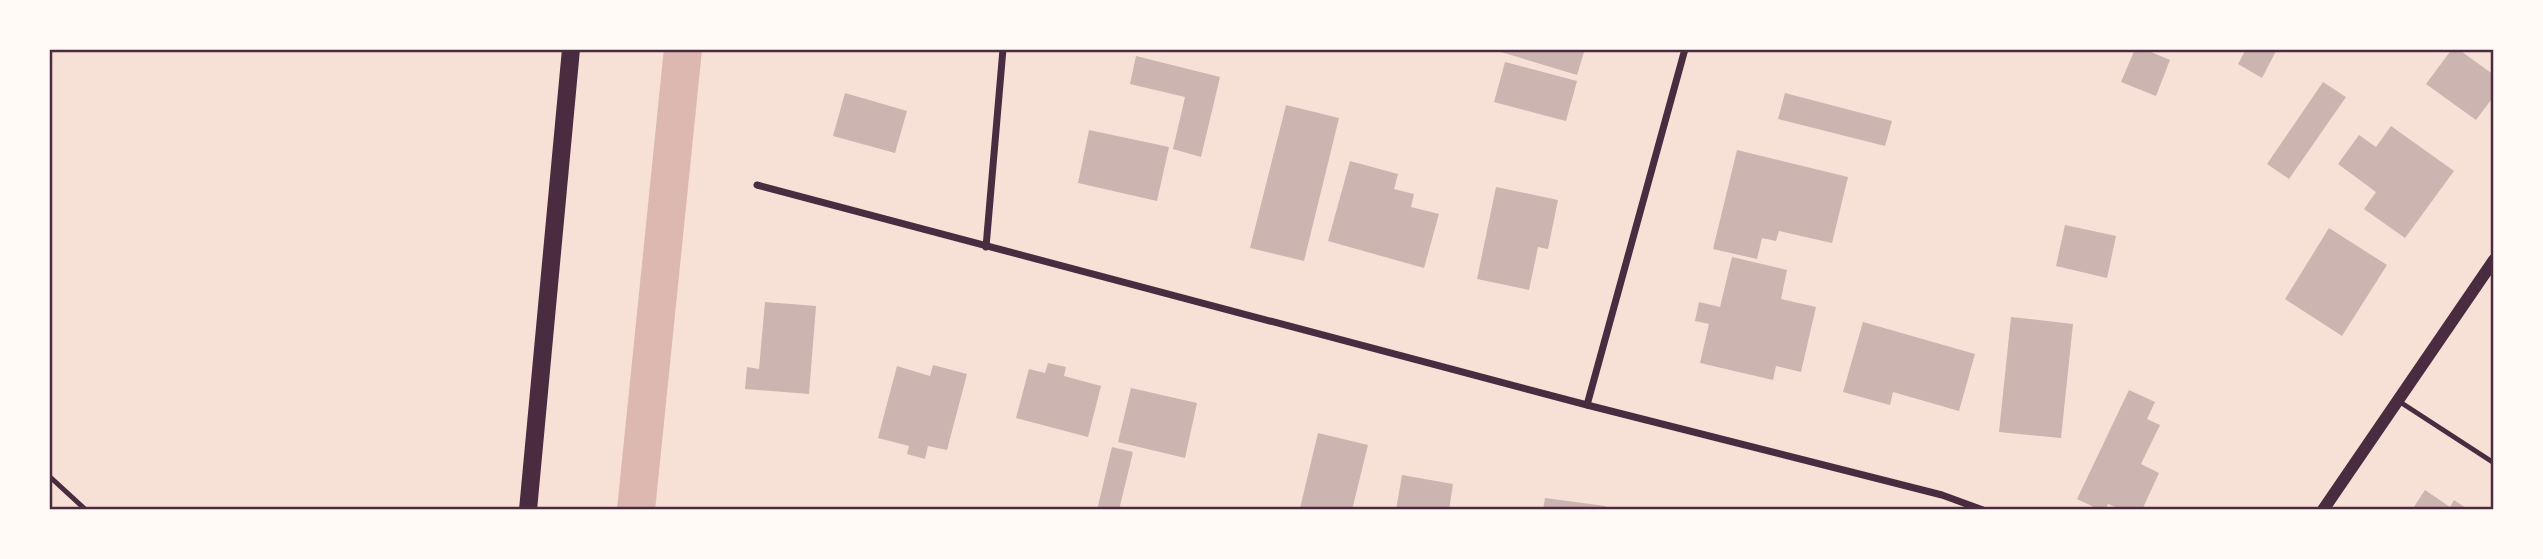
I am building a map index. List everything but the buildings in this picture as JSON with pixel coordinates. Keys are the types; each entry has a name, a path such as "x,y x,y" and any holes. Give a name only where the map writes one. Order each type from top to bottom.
{"main road":[{"path":"528,510 572,49"}],"street":[{"path":"986,247 1003,49"},
{"path":"1587,405 1685,49"},
{"path":"757,185 1587,405 1942,495 1983,510"},
{"path":"2323,510 2494,260"}],"lane":[{"path":"2398,400 2494,463"},
{"path":"49,476 86,510"}],"waterway":[{"path":"636,510 683,49"}]}
